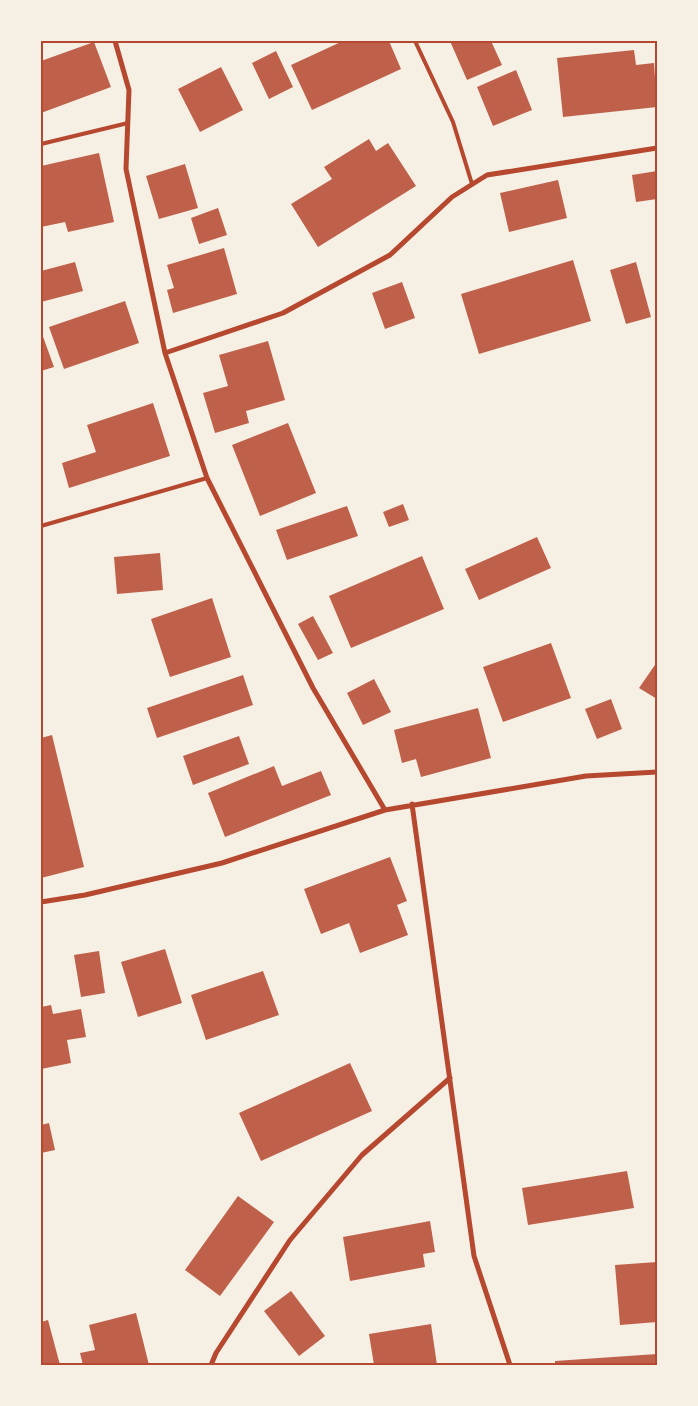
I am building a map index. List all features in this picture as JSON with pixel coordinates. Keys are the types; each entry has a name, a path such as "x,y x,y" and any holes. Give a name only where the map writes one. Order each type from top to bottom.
{"street":[{"path":"116,41 129,90 126,169 165,353 207,478 313,688 384,810"},
{"path":"165,353 283,313 390,256 452,196 487,175 657,148"},
{"path":"41,902 222,863 384,810 412,804 586,776 657,772"},
{"path":"412,804 474,1256 510,1365"},
{"path":"211,1365 216,1352 290,1240 362,1155 450,1078"}],"lane":[{"path":"415,41 453,122 472,184"},
{"path":"41,144 128,123"},
{"path":"41,526 207,478"}],"building":[{"path":"343,41 389,41 401,69 312,110 291,65"},
{"path":"450,41 491,41 502,65 467,80"},
{"path":"94,42 111,87 41,113 41,61"},
{"path":"634,50 636,65 654,63 657,107 563,117 557,58"},
{"path":"276,51 293,87 269,99 252,63"},
{"path":"221,67 243,110 200,132 178,89"},
{"path":"516,70 532,110 493,126 477,87"},
{"path":"369,139 376,151 388,143 416,186 318,247 291,204 332,179 324,167"},
{"path":"99,153 114,222 68,232 65,222 41,227 41,166"},
{"path":"185,164 198,208 159,219 146,176"},
{"path":"657,171 657,199 636,202 632,175"},
{"path":"558,180 567,218 509,232 500,193"},
{"path":"218,208 227,235 199,244 191,218"},
{"path":"224,248 237,294 173,313 167,290 174,288 167,265"},
{"path":"573,260 591,321 479,354 461,294"},
{"path":"75,262 83,291 41,302 41,271"},
{"path":"636,262 651,317 626,324 610,270"},
{"path":"402,282 415,318 385,329 372,293"},
{"path":"125,301 139,343 64,369 49,327"},
{"path":"41,331 54,367 41,371"},
{"path":"268,341 285,400 246,411 249,423 215,433 203,393 228,386 219,355"},
{"path":"153,403 170,456 69,488 62,463 96,452 87,425"},
{"path":"288,423 316,493 260,516 232,445"},
{"path":"403,504 409,520 389,527 383,512"},
{"path":"347,506 358,536 287,560 276,530"},
{"path":"537,537 551,568 479,600 465,569"},
{"path":"160,553 163,590 117,594 114,557"},
{"path":"422,556 444,609 351,648 329,596"},
{"path":"212,598 231,657 170,677 151,619"},
{"path":"313,616 333,653 318,660 298,624"},
{"path":"551,643 571,698 503,722 483,667"},
{"path":"657,662 657,699 639,688"},
{"path":"243,675 253,705 157,738 147,708"},
{"path":"374,679 391,712 363,725 347,693"},
{"path":"611,699 622,729 597,739 585,709"},
{"path":"478,708 491,758 421,777 416,759 402,763 394,730"},
{"path":"52,735 84,867 41,878 41,738"},
{"path":"239,736 249,764 193,785 183,756"},
{"path":"274,766 282,786 321,771 331,795 225,837 208,793"},
{"path":"390,857 407,901 397,905 408,935 360,953 349,923 321,934 304,889"},
{"path":"165,949 182,1003 138,1017 121,962"},
{"path":"99,951 105,993 81,997 74,955"},
{"path":"263,971 279,1015 206,1040 191,995"},
{"path":"51,1005 53,1014 81,1009 86,1037 67,1040 71,1063 41,1069 41,1007"},
{"path":"350,1063 372,1111 261,1161 239,1113"},
{"path":"49,1123 55,1150 41,1153 41,1125"},
{"path":"627,1171 634,1208 528,1225 522,1188"},
{"path":"238,1196 274,1222 220,1296 185,1270"},
{"path":"430,1221 435,1252 423,1254 425,1267 350,1281 343,1237"},
{"path":"657,1262 657,1322 620,1325 615,1265"},
{"path":"291,1291 325,1336 299,1356 264,1311"},
{"path":"136,1313 149,1365 83,1365 80,1353 95,1350 89,1325"},
{"path":"48,1320 60,1365 41,1365 41,1322"},
{"path":"431,1324 437,1365 374,1365 369,1334"},
{"path":"657,1354 657,1365 555,1365 555,1361"}]}
